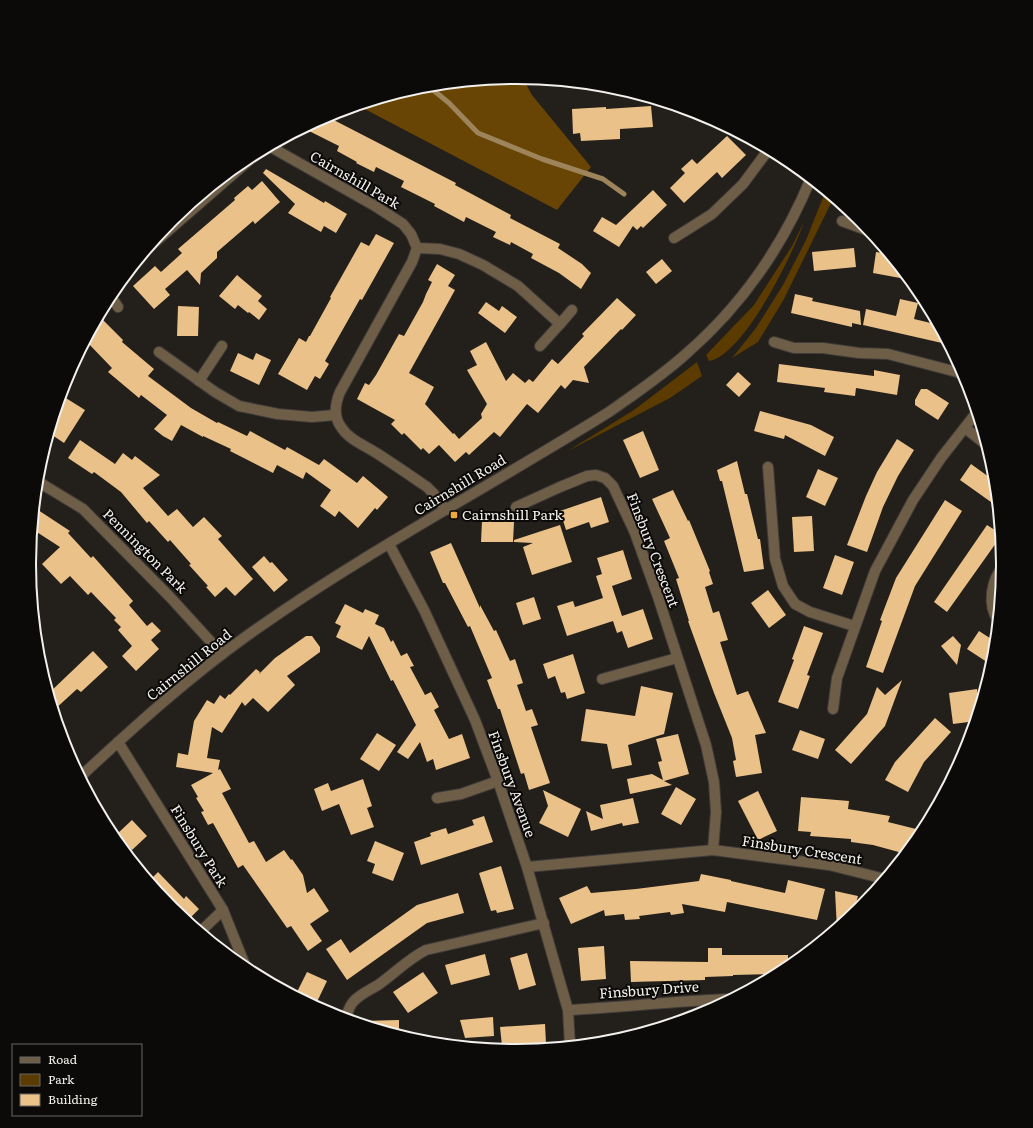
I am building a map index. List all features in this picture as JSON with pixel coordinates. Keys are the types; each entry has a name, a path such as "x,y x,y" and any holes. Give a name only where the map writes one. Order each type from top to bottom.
{"street":[{"name":"Cairnshill Park","path":"274,149 375,206 403,224 411,234 417,248"},
{"path":"674,238 712,214 743,184 766,153"},
{"name":"Cairnshill Road","path":"84,772 222,654 276,616 326,582 609,412 687,354 730,310 770,257 791,223 809,183"},
{"path":"842,221 859,227"},
{"path":"446,510 427,487 377,453 353,439 341,428 335,415 336,402 340,392 412,262 417,248 440,249 459,254 483,266 518,286 560,324"},
{"path":"114,301 118,307"},
{"path":"540,346 572,310"},
{"path":"774,342 794,348 823,348 859,353 888,354 956,372"},
{"path":"199,381 222,346"},
{"path":"159,352 215,392 240,406 278,414 312,417 335,415"},
{"path":"833,709 837,678 854,626 875,571 913,500 940,458 973,417"},
{"path":"965,428 981,441"},
{"path":"768,467 775,559 783,586 795,604 810,612 854,626"},
{"name":"Finsbury Crescent","path":"516,508 560,487 588,476 596,475 606,478 613,486 635,533 658,596 706,745 714,782 716,812 713,850"},
{"name":"Pennington Park","path":"43,484 83,509 170,596 222,654"},
{"name":"Finsbury Avenue","path":"389,544 424,610 475,720 498,781 544,923 568,1010 570,1041"},
{"path":"995,611 992,604 992,590 997,576"},
{"path":"602,679 677,658"},
{"name":"Finsbury Park","path":"118,742 222,910 242,958"},
{"path":"437,798 461,794 498,781"},
{"name":"Finsbury Crescent","path":"527,867 713,850 829,866 881,878"},
{"path":"204,928 222,910"},
{"path":"347,1013 352,1002 379,984 412,957 426,950 544,923"},
{"name":"Finsbury Drive","path":"568,1010 719,999"}],"green space":[{"path":"824,195 832,202 784,299 758,342 732,358 756,328 783,285 806,240"},
{"path":"804,222 778,278 752,323 723,355 709,361 706,355 754,305 792,246"},
{"path":"697,362 702,376 670,398 567,452 634,410"}],"shaded area":[{"path":"526,84 532,95 591,167 557,210 364,108 392,100 454,88 485,85"}],"building":[{"path":"651,106 653,127 620,129 620,139 581,141 580,133 573,134 572,109 606,107 606,109"},
{"path":"333,120 456,183 455,185 511,215 510,218 560,244 558,248 582,264 591,273 581,289 559,273 531,258 533,254 511,242 510,245 493,237 496,232 466,217 464,222 434,206 435,204 401,187 404,181 376,167 374,172 356,163 357,162 337,151 339,146 309,131"},
{"path":"727,136 746,155 722,178 717,172 684,203 670,188 685,173 681,169 692,159 697,164"},
{"path":"266,169 324,203 325,201 347,214 336,233 324,226 321,232 288,213 295,204 263,173"},
{"path":"262,181 280,202 255,224 253,221 217,252 217,258 201,273 200,285 187,270 165,289 170,295 154,309 133,286 155,266 161,272 182,253 178,249 235,200 234,198 248,186 252,190"},
{"path":"653,190 667,205 643,228 641,226 637,230 633,226 619,247 593,231 602,217 616,225"},
{"path":"376,234 394,243 325,361 329,364 320,379 315,376 307,390 278,374 299,338 306,342 310,336 361,242 369,246"},
{"path":"854,248 856,267 814,271 812,252"},
{"path":"876,252 883,253 903,279 873,273"},
{"path":"662,259 672,271 656,284 646,272"},
{"path":"437,264 455,275 448,286 455,290 409,373 434,387 425,404 459,439 482,418 481,414 487,404 467,370 477,365 470,351 486,342 506,381 513,373 525,383 529,379 533,382 552,359 558,364 584,336 582,334 617,298 636,315 584,367 589,383 573,380 565,389 561,385 538,413 527,404 500,437 494,432 469,455 466,452 455,462 439,445 429,454 423,448 421,450 404,433 402,435 391,424 395,420 357,399 365,383 369,385 376,375 399,334 404,336 423,302 432,282 428,280"},
{"path":"237,275 262,296 258,301 267,309 259,320 238,305 235,309 219,296"},
{"path":"795,294 813,298 812,301 860,311 861,325 852,323 852,327 791,313"},
{"path":"900,299 918,303 914,319 933,323 942,343 863,325 866,309 896,316"},
{"path":"486,302 499,311 502,306 517,317 505,333 478,313"},
{"path":"178,306 199,307 198,336 177,336"},
{"path":"103,320 123,340 122,342 154,369 148,376 191,408 217,423 218,422 247,436 250,431 285,450 287,447 319,465 324,459 357,483 363,476 388,497 377,510 375,508 358,528 339,511 335,517 320,506 331,490 306,472 303,479 277,465 273,473 230,451 231,449 203,437 181,425 172,441 163,436 154,429 167,415 141,395 139,398 108,372 112,368 89,344"},
{"path":"238,353 253,360 256,353 271,360 259,385 230,371"},
{"path":"779,364 874,376 874,370 900,375 897,395 856,388 855,396 824,392 825,388 777,382"},
{"path":"738,372 751,384 739,397 726,385"},
{"path":"921,389 927,389 949,403 938,420 915,405 915,400"},
{"path":"66,398 85,410 64,443 53,436"},
{"path":"760,411 811,425 834,437 825,456 785,435 784,439 754,431"},
{"path":"643,431 659,470 640,478 623,440"},
{"path":"897,439 914,450 898,476 883,507 867,552 847,545 877,472"},
{"path":"80,440 115,464 123,453 132,460 135,456 160,475 143,488 168,516 177,509 193,527 204,517 222,536 218,539 253,579 235,596 226,587 215,597 206,587 208,586 189,565 191,564 170,540 168,542 149,521 147,523 121,492 94,472 92,474 68,458"},
{"path":"737,461 758,539 760,539 764,569 744,572 722,481 720,481 717,470"},
{"path":"971,464 989,477 993,504 960,480"},
{"path":"818,469 838,478 825,506 806,497"},
{"path":"673,490 688,521 689,520 710,571 713,584 705,587 713,613 719,611 728,640 720,642 737,695 748,691 766,733 755,735 762,773 736,777 733,761 736,760 732,738 688,621 676,579 679,578 664,541 670,538 652,499"},
{"path":"601,497 609,522 591,528 589,522 566,530 560,511"},
{"path":"945,500 962,511 915,586 883,673 866,667 882,621 880,620 896,578"},
{"path":"39,511 70,531 68,533 91,558 93,556 133,601 129,605 147,626 152,622 161,631 151,640 159,649 136,671 122,656 132,646 118,630 121,627 114,620 116,618 91,592 88,595 70,576 61,584 42,564 60,547 37,532"},
{"path":"812,516 814,551 794,552 792,517"},
{"path":"482,521 514,522 513,542 481,542"},
{"path":"560,525 572,562 532,575 523,547 533,543 514,542 514,540"},
{"path":"987,525 996,531 996,543 947,612 934,602"},
{"path":"451,543 480,608 480,605 494,631 496,630 510,661 515,659 523,683 517,685 526,711 532,709 538,725 531,727 550,783 529,790 524,773 521,774 500,709 498,709 487,680 492,678 470,626 468,627 445,583 443,583 430,552"},
{"path":"623,550 632,579 612,586 622,616 643,609 653,639 628,648 622,631 617,633 613,621 567,636 557,606 573,601 575,607 603,598 596,576 602,574 597,558"},
{"path":"835,555 854,562 842,595 823,588"},
{"path":"264,556 270,563 272,562 288,580 274,592 252,567"},
{"path":"768,590 786,615 769,628 751,603"},
{"path":"534,597 541,619 523,625 516,603"},
{"path":"345,604 363,613 365,609 379,615 375,624 384,628 391,642 393,640 401,656 407,653 414,666 410,667 425,695 431,692 439,707 434,710 449,739 462,734 470,758 436,770 433,759 427,762 420,742 408,759 397,752 416,725 393,680 391,681 369,636 362,650 336,637 341,626 335,623"},
{"path":"804,626 823,633 807,675 810,676 798,709 778,702 794,660 792,659"},
{"path":"979,631 991,639 987,662 967,649"},
{"path":"306,636 312,636 320,647 320,652 287,676 295,685 268,712 253,698 245,706 242,702 222,733 212,727 207,758 220,760 218,770 220,769 231,789 222,793 249,843 254,841 266,862 284,850 303,875 307,893 314,888 329,911 310,924 322,941 308,951 291,926 287,928 243,865 238,868 213,823 208,825 201,812 204,811 196,798 198,797 191,785 213,773 176,767 178,753 188,755 194,721 207,700 214,704 220,695 225,699 256,669 260,672 259,674 275,658"},
{"path":"953,636 961,645 957,665 941,646"},
{"path":"93,651 108,667 81,692 77,689 58,706 53,690"},
{"path":"573,654 585,693 567,699 565,692 561,693 555,676 548,679 543,664"},
{"path":"902,680 885,726 851,764 835,750 867,714 877,687 885,695"},
{"path":"641,686 673,693 664,734 628,745 632,765 612,769 607,744 581,741 586,709 635,716"},
{"path":"977,689 978,697 970,722 953,724 949,693"},
{"path":"935,718 951,732 924,762 908,792 885,780 895,762"},
{"path":"800,730 825,739 818,759 792,750"},
{"path":"377,733 396,745 379,771 360,759"},
{"path":"678,734 689,774 664,781 672,785 630,794 627,779 652,774 663,780 658,762 662,761 656,739"},
{"path":"363,779 372,806 367,808 374,827 351,835 339,804 322,811 314,789 328,783 331,791"},
{"path":"676,787 696,799 681,825 661,814"},
{"path":"543,790 581,809 568,837 539,823 548,806"},
{"path":"758,791 777,831 758,840 738,801"},
{"path":"801,797 849,801 848,809 890,816 888,822 916,829 901,853 873,845 851,842 851,839 810,836 811,832 798,831"},
{"path":"633,798 639,823 623,826 622,823 591,831 586,811 603,819 600,805"},
{"path":"484,816 493,842 421,865 414,842 431,836 430,833 446,828 448,834 474,825 472,820"},
{"path":"132,820 147,836 132,850 118,833"},
{"path":"375,841 404,853 393,881 372,873 375,864 367,861"},
{"path":"501,866 514,909 497,913 496,910 491,911 479,873"},
{"path":"158,872 184,899 186,896 199,909 191,917 152,878"},
{"path":"701,874 785,893 788,880 825,889 817,920 727,902 725,912 682,904 684,913 671,915 670,912 639,916 640,919 625,920 624,914 605,916 604,910 571,924 559,898 587,886 591,893 636,889 699,881"},
{"path":"835,891 858,896 856,904 837,922"},
{"path":"458,893 464,913 427,923 347,980 326,949 341,939 350,953 417,905"},
{"path":"604,946 606,979 581,981 578,948"},
{"path":"708,948 722,948 722,955 788,955 788,960 767,974 705,977 705,980 631,982 630,961 708,962"},
{"path":"527,953 536,985 519,990 510,958"},
{"path":"485,954 490,975 451,985 445,965"},
{"path":"307,972 327,981 317,1001 297,991"},
{"path":"423,972 438,993 408,1013 393,992"},
{"path":"493,1017 494,1036 465,1038 460,1020"},
{"path":"399,1020 399,1030 392,1028 368,1021"},
{"path":"545,1024 546,1043 502,1044 500,1027"}],"waterway":[{"path":"435,91 449,103 478,133 542,159 603,179 624,194"}],"place":[{"name":"Cairnshill Park","path":"454,515"}]}
